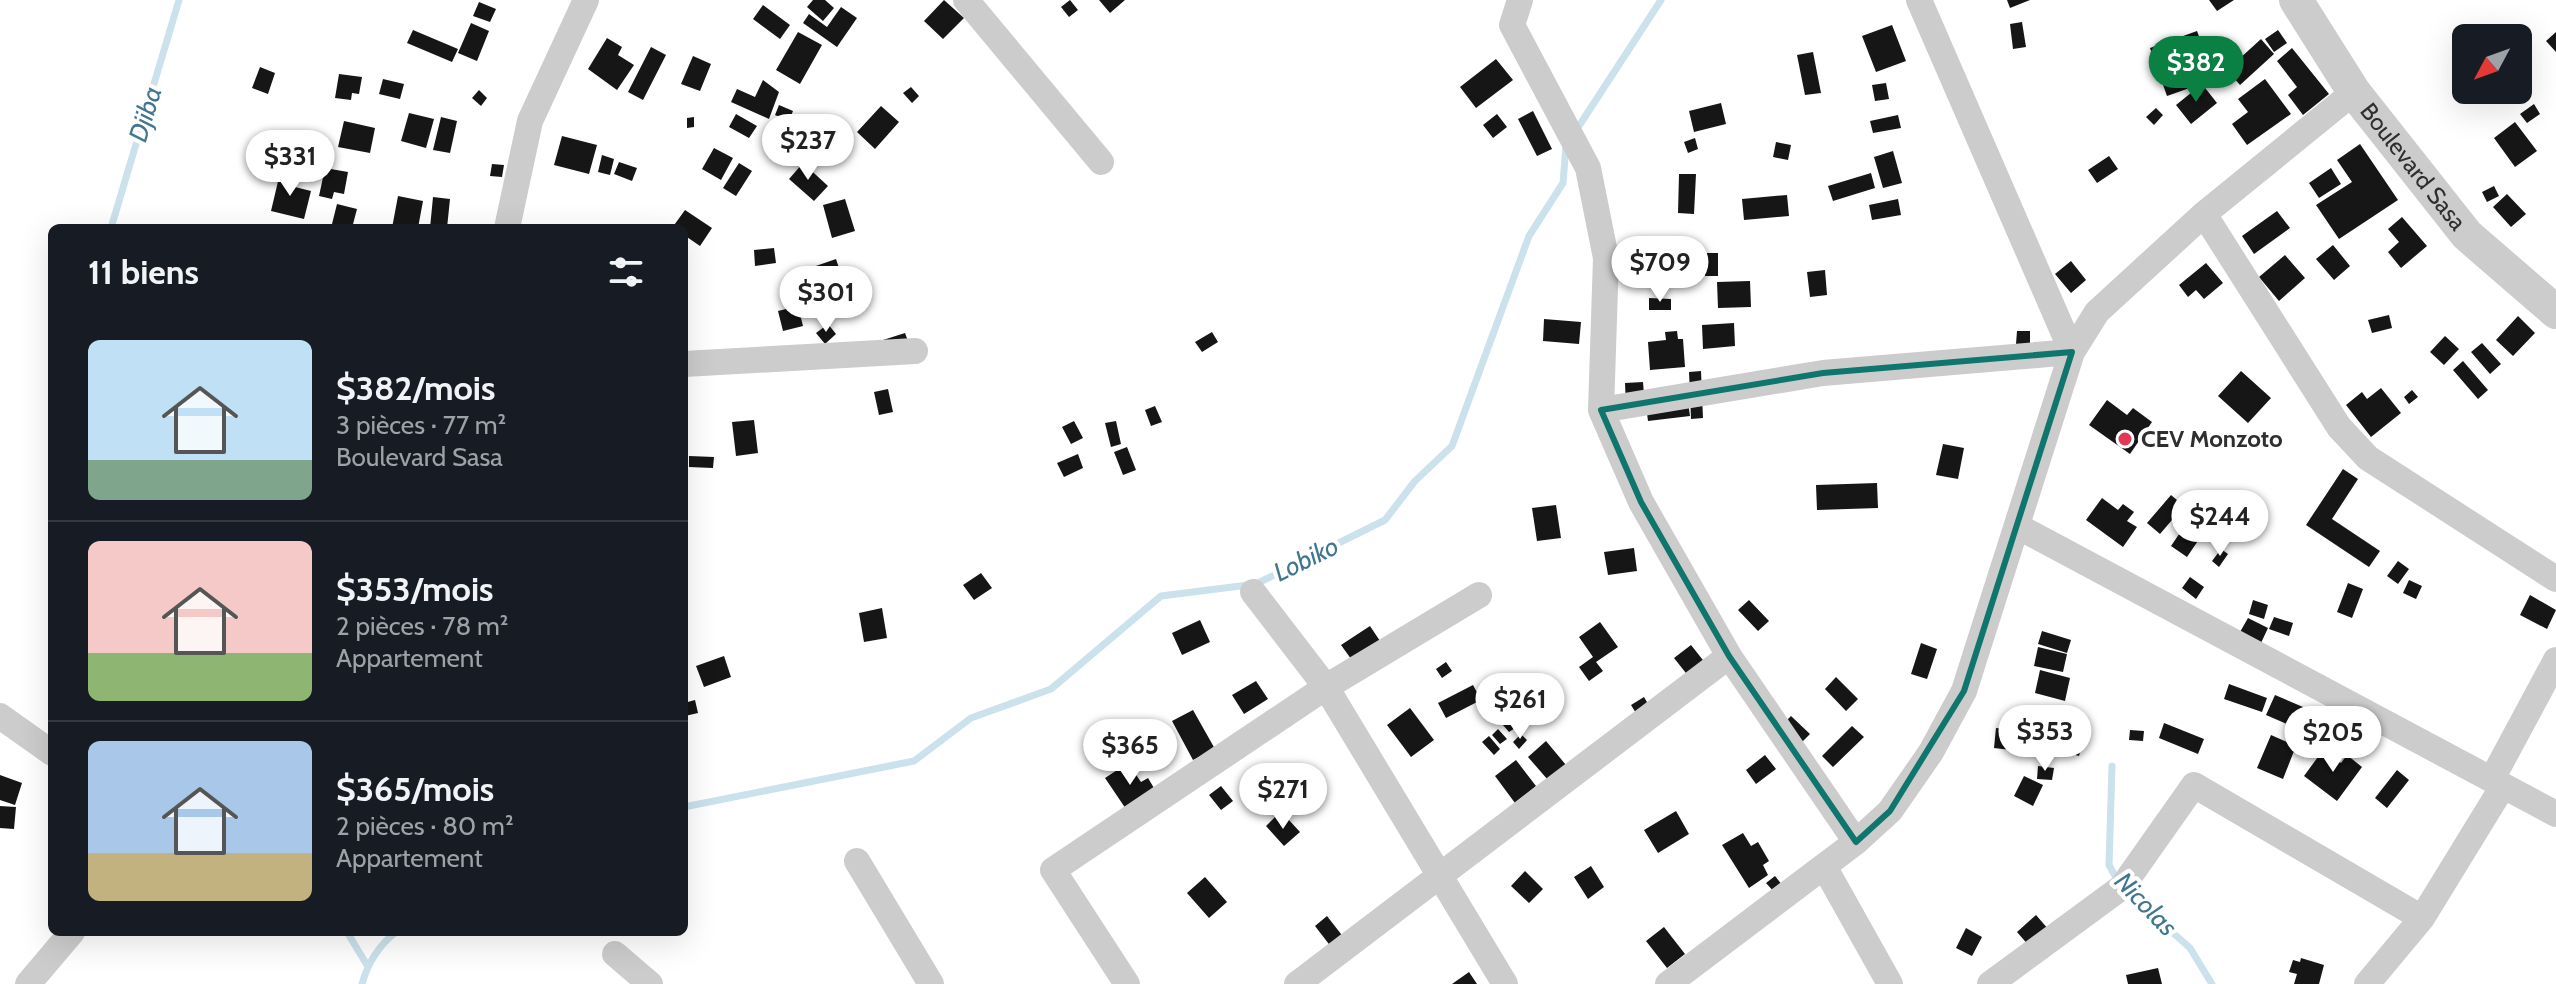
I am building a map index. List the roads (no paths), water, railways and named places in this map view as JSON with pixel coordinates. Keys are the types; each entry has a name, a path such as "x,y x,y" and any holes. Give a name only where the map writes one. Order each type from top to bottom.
{"street":[{"path":"966,0 1101,162"},
{"path":"1520,0 1512,25 1588,168 1606,258 1601,410 1641,502 1729,656 1856,842"},
{"path":"1919,0 2072,352"},
{"name":"Boulevard Sasa","path":"2296,0 2354,92 2467,235 2556,312"},
{"path":"508,224 530,121 582,1"},
{"path":"1668,984 1825,868 1890,811 1931,752 1964,691 2019,527 2072,352 2097,312 2204,214 2354,92"},
{"path":"2204,214 2339,427 2368,458 2556,579"},
{"path":"688,364 915,351"},
{"path":"1601,410 1823,373 2072,352"},
{"path":"2019,527 2556,814"},
{"path":"1253,592 1326,687 1505,984"},
{"path":"1127,984 1053,870 1326,687 1479,595"},
{"path":"1297,984 1729,656"},
{"path":"2367,984 2422,918 2497,782 2556,660"},
{"path":"3,723 48,751"},
{"path":"1990,984 2122,887 2194,785 2422,918"},
{"path":"857,861 931,984"},
{"path":"1825,868 1890,984"},
{"path":"28,984 69,936"},
{"path":"615,954 650,984"}],"waterway":[{"name":"Djiba","path":"112,224 179,0"},
{"name":"Lobiko","path":"1575,132 1661,0"},
{"name":"Lobiko","path":"688,806 914,761 971,718 1051,689 1161,596 1256,584 1385,520 1415,481 1452,446 1529,236 1563,183 1566,146"},
{"name":"Nicolas","path":"2112,766 2109,865 2118,881"},
{"name":"Nicolas","path":"2126,891 2190,948 2212,984"},
{"name":"Djiba","path":"349,936 367,965"},
{"name":"Lobiko","path":"362,984 374,955 392,936"}],"place":[{"name":"CEV Monzoto","path":"2125,439"}]}
